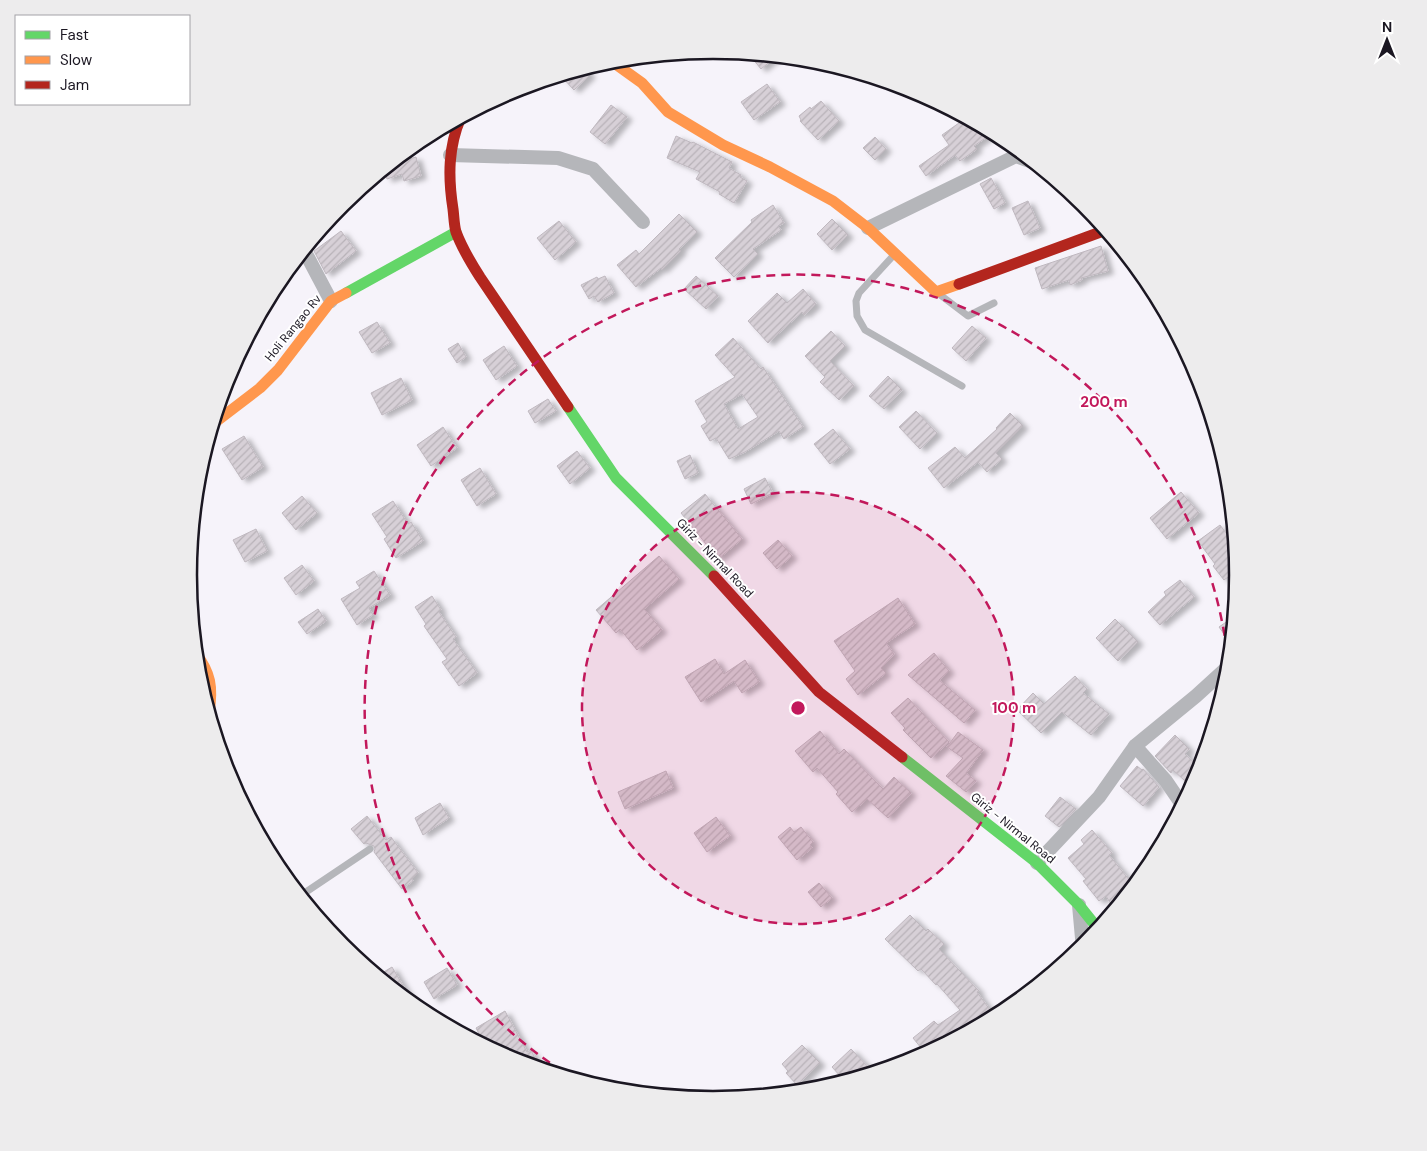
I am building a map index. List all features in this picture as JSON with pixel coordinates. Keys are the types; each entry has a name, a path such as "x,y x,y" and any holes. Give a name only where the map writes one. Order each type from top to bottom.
{"main road":[{"path":"621,68 642,83 668,112 723,145 770,167 834,201 868,228 936,292 1100,232"},
{"name":"Giriz - Nirmal Road","path":"456,127 450,155 450,190 456,232 471,264 488,291 616,478 729,590 819,692 1037,863 1079,905 1094,924"},
{"name":"Holi Rangao Rv","path":"221,417 266,382 278,370 330,301 456,232"},
{"path":"205,665 212,692 211,697"}],"street":[{"path":"450,155 558,158 593,169 643,222"},
{"path":"868,228 1015,156"},
{"path":"307,257 330,301"},
{"path":"1037,863 1099,796 1135,746 1220,674"},
{"path":"1135,746 1166,780 1179,800"},
{"path":"1079,905 1082,938"}],"lane":[{"path":"895,253 859,293 856,301 857,316 865,330 962,386"},
{"path":"936,292 968,316 994,303"},
{"path":"306,892 370,849"}],"building":[{"path":"754,61 770,62 761,69"},
{"path":"589,74 590,75 574,90 565,81"},
{"path":"767,84 780,102 754,120 741,102"},
{"path":"821,101 839,121 818,140 800,121 799,116"},
{"path":"611,105 627,117 605,144 590,132"},
{"path":"961,122 987,137 974,146 977,149 960,161 955,155 926,176 919,166 949,145 942,135"},
{"path":"676,136 693,142 732,162 729,168 747,181 734,203 719,194 720,192 696,179 700,172 667,158"},
{"path":"875,137 886,149 875,160 863,148"},
{"path":"416,157 421,176 404,181 402,174 387,179 386,176 408,159"},
{"path":"991,178 1005,203 994,209 980,184"},
{"path":"1028,201 1040,228 1024,235 1012,208"},
{"path":"773,205 784,223 778,226 781,230 753,249 758,254 734,277 715,258 752,222 751,220"},
{"path":"679,214 697,232 679,249 681,251 662,270 661,268 636,287 617,265 636,250 639,254"},
{"path":"832,219 848,235 832,250 817,234"},
{"path":"559,221 576,242 555,260 537,238"},
{"path":"341,231 356,251 326,274 314,251"},
{"path":"1101,246 1108,271 1081,278 1082,280 1070,285 1069,280 1042,289 1035,268"},
{"path":"605,276 614,293 598,302 594,296 589,299 581,285 597,277 598,279"},
{"path":"696,276 718,296 706,309 684,289"},
{"path":"803,289 816,304 804,315 802,312 768,343 748,321 777,293 787,303"},
{"path":"377,322 390,343 372,353 359,332"},
{"path":"972,326 986,338 966,361 952,348"},
{"path":"831,331 845,346 830,361 854,386 839,400 820,382 825,377 805,356"},
{"path":"733,338 761,369 763,367 803,427 784,439 779,431 745,452 729,459 716,438 710,441 701,426 707,422 695,401 735,377 715,355","holes":["742,394 758,417 738,429 724,404"]},
{"path":"458,343 466,357 457,363 448,349"},
{"path":"504,346 517,366 496,380 483,360"},
{"path":"888,376 902,390 884,409 869,396"},
{"path":"401,378 412,400 382,415 371,393"},
{"path":"548,399 556,411 535,423 528,411"},
{"path":"916,411 937,433 920,449 899,427"},
{"path":"1010,413 1023,426 996,453 1002,459 987,472 978,462 944,488 928,468 955,447 965,458 997,429"},
{"path":"443,427 457,448 431,466 417,445"},
{"path":"833,429 850,449 830,464 814,444"},
{"path":"244,436 263,467 242,480 222,449"},
{"path":"577,451 590,468 570,484 557,466"},
{"path":"690,455 698,473 685,479 677,461"},
{"path":"480,468 496,494 477,506 461,480"},
{"path":"765,478 773,493 751,504 744,489"},
{"path":"1181,492 1199,513 1167,539 1150,518"},
{"path":"705,494 742,539 718,559 681,513"},
{"path":"302,496 317,513 296,530 282,513"},
{"path":"393,501 408,524 411,522 423,541 396,558 384,539 387,537 372,514"},
{"path":"1220,525 1228,536 1230,576 1224,580 1198,541"},
{"path":"256,529 267,551 245,562 233,540"},
{"path":"778,540 792,556 777,569 763,553"},
{"path":"659,556 679,579 644,609 662,630 637,650 620,629 616,633 596,610"},
{"path":"302,565 314,581 296,595 284,578"},
{"path":"374,571 390,595 369,608 373,615 357,625 341,599 360,588 356,582"},
{"path":"1180,580 1194,597 1160,625 1148,612 1166,595 1164,592"},
{"path":"432,596 441,610 439,612 456,637 453,639 477,673 459,686 442,662 447,659 424,626 426,624 415,607"},
{"path":"898,598 915,624 886,643 894,654 881,668 886,673 858,695 846,679 855,671 834,641"},
{"path":"318,609 326,621 307,634 298,622"},
{"path":"1115,619 1138,642 1118,661 1096,638"},
{"path":"1228,621 1226,637 1219,627"},
{"path":"934,653 949,671 939,680 975,710 964,723 908,675"},
{"path":"715,659 724,674 745,660 759,682 742,693 734,681 701,702 685,677"},
{"path":"1075,676 1087,689 1083,693 1109,714 1091,735 1062,712 1041,733 1017,710 1033,693 1044,704"},
{"path":"908,698 949,742 931,758 903,730 905,728 891,713"},
{"path":"820,731 839,754 844,749 883,789 894,777 911,793 888,818 867,799 852,812 817,768 813,772 795,751"},
{"path":"958,732 983,750 966,773 976,781 966,792 946,776 963,758 947,747"},
{"path":"1175,735 1189,749 1185,754 1195,763 1189,777 1185,781 1173,770 1171,773 1155,756"},
{"path":"1137,766 1143,769 1159,787 1143,806 1120,786"},
{"path":"666,771 673,788 625,809 618,792"},
{"path":"1060,797 1076,809 1059,827 1045,816"},
{"path":"440,803 449,818 423,835 415,818"},
{"path":"367,816 386,840 391,837 418,873 412,879 413,881 402,889 374,852 374,846 364,844 351,829"},
{"path":"716,817 730,836 707,852 694,833"},
{"path":"790,827 794,832 801,827 813,842 810,845 812,848 797,860 778,837"},
{"path":"1092,830 1112,853 1109,855 1130,881 1111,905 1106,896 1099,901 1083,881 1086,879 1068,858 1084,844 1081,840"},
{"path":"819,883 832,898 821,907 808,892"},
{"path":"910,915 926,931 928,929 944,944 939,949 979,991 977,992 990,1010 969,1025 921,1048 913,1038 934,1021 938,1025 960,1010 937,984 921,969 918,971 885,939"},
{"path":"392,967 406,990 399,985 383,972"},
{"path":"447,968 457,985 434,999 424,982"},
{"path":"505,1011 527,1052 531,1050 536,1061 481,1037 476,1028"},
{"path":"802,1045 820,1063 797,1085 786,1073 788,1071 782,1064"},
{"path":"851,1049 869,1068 849,1074 847,1072 840,1076 832,1067"}],"traffic: fast":[{"path":"346,293 456,232"},
{"path":"568,407 616,478 714,576"},
{"path":"902,757 1037,863 1079,905 1094,924"}],"traffic: slow":[{"path":"621,68 642,83 668,112 723,145 770,167 833,201 868,228 936,292 959,284"},
{"path":"221,418 260,388 278,370 331,301 346,293"},
{"path":"206,668 210,681 211,695"}],"traffic: jam":[{"path":"457,127 450,162 450,185 456,232 480,277 568,407"},
{"path":"959,284 1100,232"},
{"path":"714,576 819,692 902,757"}]}
